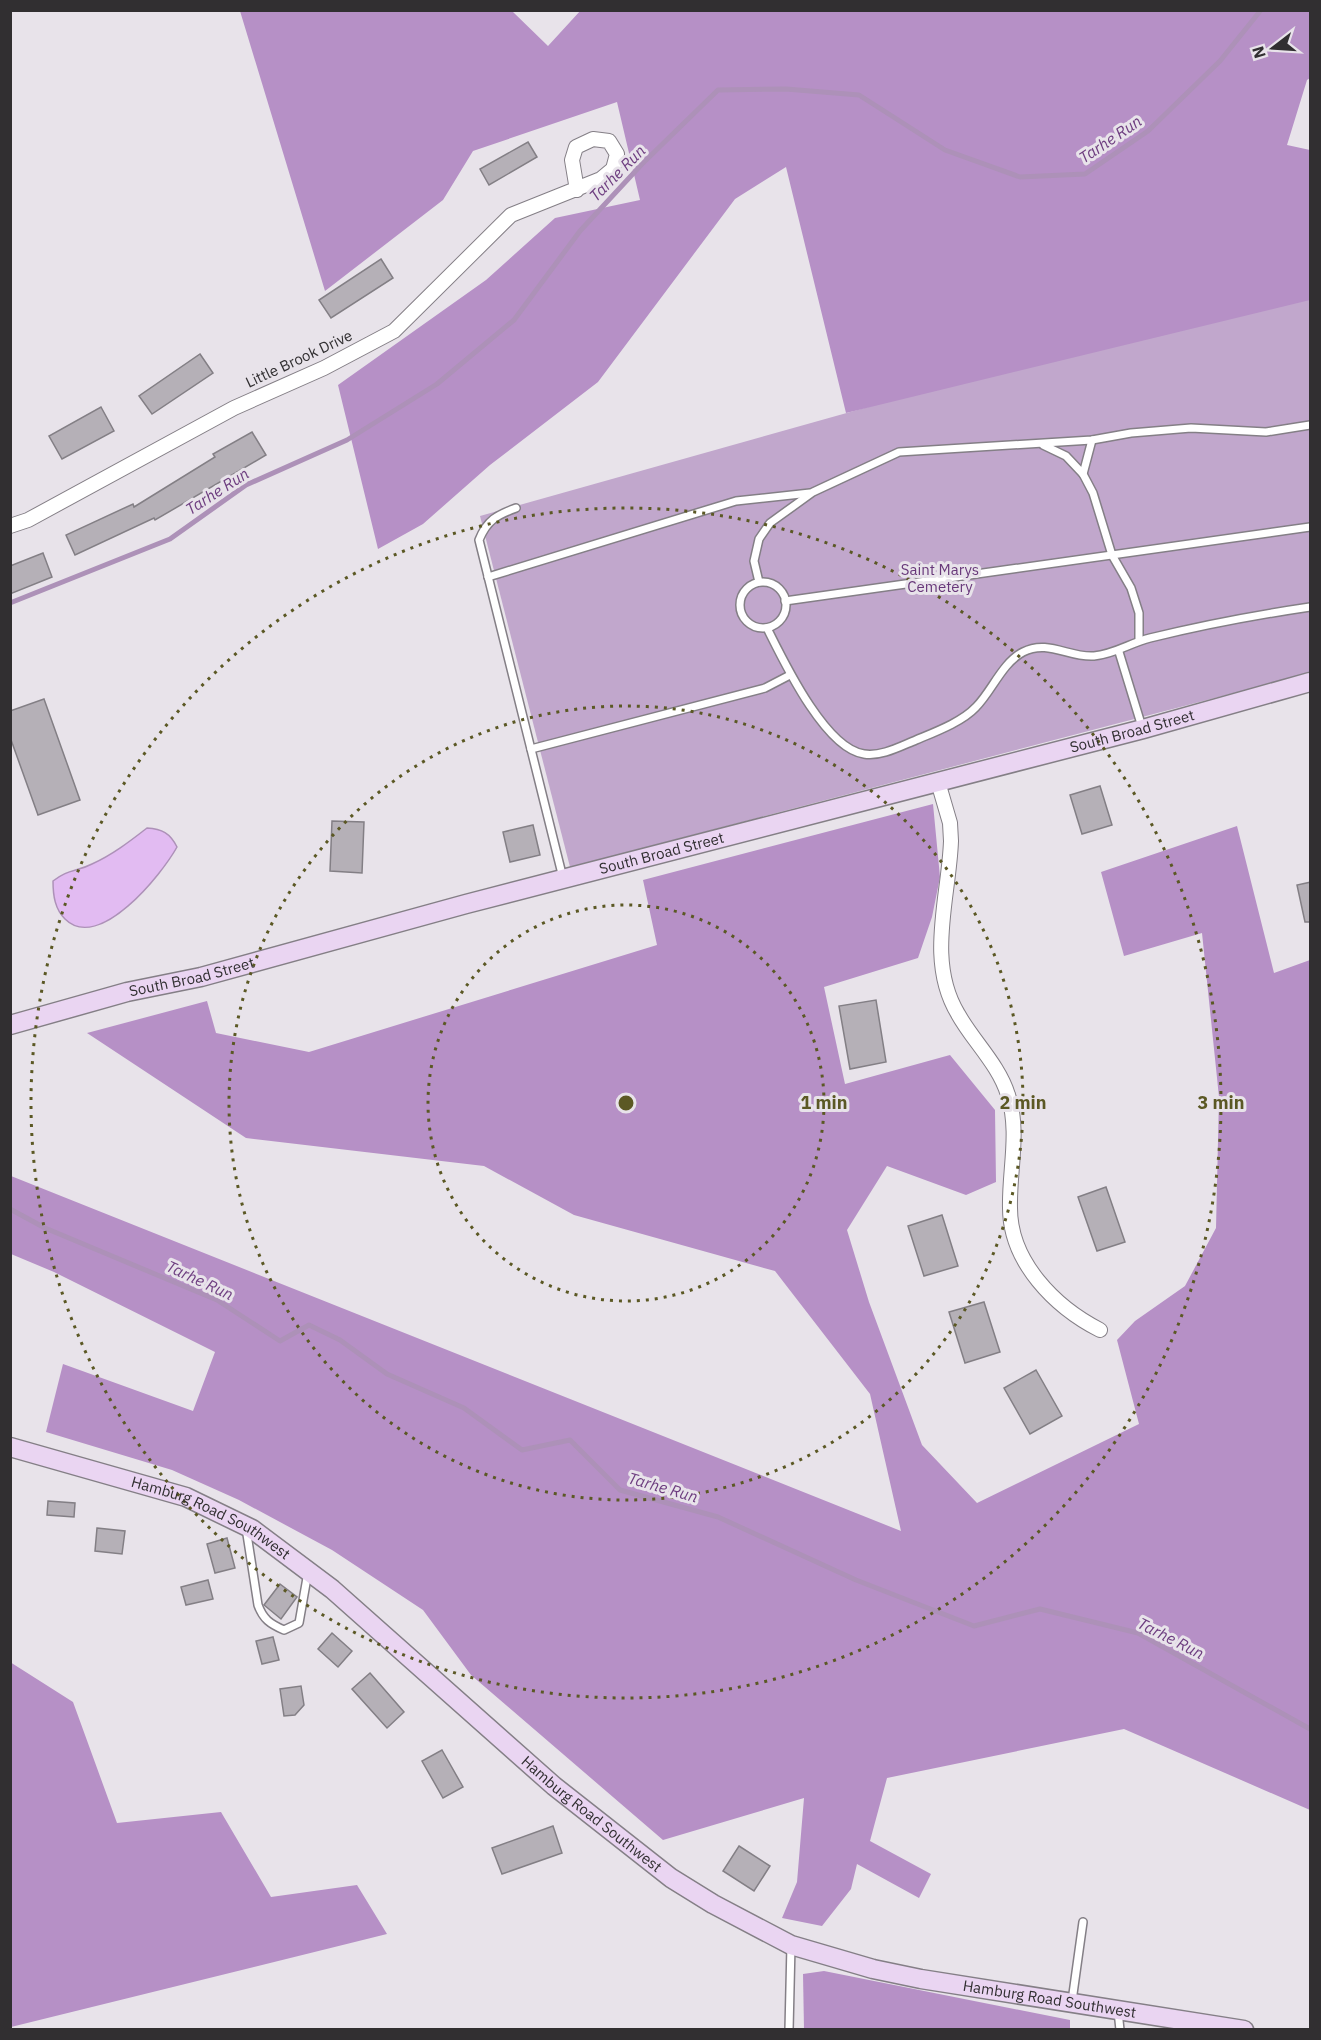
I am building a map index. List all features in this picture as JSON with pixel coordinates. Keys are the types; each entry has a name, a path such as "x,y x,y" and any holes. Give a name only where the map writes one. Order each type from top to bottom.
{"street":[{"name":"Little Brook Drive","path":"10,526 28,520 234,408 324,368 394,331 512,215 577,190"},
{"name":"South Broad Street","path":"10,1025 127,992 201,977 466,904 1143,729 1311,682"},
{"path":"938,782 950,823 951,841 941,968 946,990 957,1014 998,1073 1008,1094 1014,1139 1010,1210 1013,1231 1021,1251 1045,1289 1079,1319 1100,1330"},
{"name":"Hamburg Road Southwest","path":"10,1447 186,1497 246,1526 309,1570 612,1833 713,1904 791,1945 902,1975 1244,2030"}],"lane":[{"path":"759,582 754,561 759,539 770,523 813,492 899,452 1092,440 1131,433 1191,428 1266,432 1311,425"},
{"path":"1083,474 1092,440"},
{"path":"1041,444 1066,456 1083,474 1093,494 1112,555 1134,596 1139,613 1138,640"},
{"path":"488,576 736,501 813,492"},
{"path":"516,508 496,516 479,540 563,880"},
{"path":"785,601 1311,527"},
{"path":"759,582 776,586 785,601 781,618 767,628 750,624 740,609 744,592 759,582"},
{"path":"767,628 790,675 838,742 864,754 888,751 936,732 975,709 997,678 1022,652 1042,646 1091,656 1119,652 1138,640 1220,621 1311,606"},
{"path":"1119,652 1143,729"},
{"path":"531,749 765,688 790,675"},
{"path":"246,1526 258,1605 261,1615 270,1624 284,1630 299,1623 309,1570"},
{"path":"1072,2001 1083,1922"},
{"path":"789,2030 791,1945"},
{"path":"1118,2008 1120,2030"}],"green space":[{"name":"Saint Marys Cemetery","path":"1310,295 1310,673 570,867 480,516 893,400"}],"shaded area":[{"path":"581,10 1310,11 1310,78 1307,80 1287,145 1310,150 1310,300 846,413 786,167 735,199 598,382 490,465 423,524 378,549 338,385 486,280 555,218 640,200 617,102 473,151 443,200 325,291 240,11 512,11 548,46"},
{"path":"933,804 940,877 932,917 918,958 824,987 845,1084 950,1055 995,1110 996,1182 966,1195 887,1166 847,1230 869,1302 922,1445 977,1503 1139,1424 1117,1340 1135,1321 1185,1286 1216,1228 1219,1097 1202,933 1124,956 1101,872 1237,826 1274,973 1310,960 1310,1810 1124,1729 887,1778 870,1841 931,1874 919,1898 857,1864 851,1889 822,1926 782,1918 797,1882 804,1798 663,1840 471,1675 423,1610 332,1550 239,1500 172,1470 46,1432 63,1364 193,1411 215,1352 54,1272 11,1254 11,1176 901,1531 870,1394 775,1271 574,1215 484,1166 246,1138 87,1033 207,1001 216,1033 309,1052 657,945 643,880"},
{"path":"147,828 165,833 177,847 144,891 128,906 95,926 79,927 65,919 55,902 53,881 63,874 86,867 106,857"},
{"path":"10,1662 73,1702 117,1823 221,1812 271,1897 357,1885 387,1934 11,2027"},
{"path":"824,1971 1070,2020 1070,2029 804,2029 803,1974"}],"building":[{"path":"528,142 537,157 489,185 480,169"},
{"path":"381,259 393,278 331,318 319,300"},
{"path":"200,354 213,373 152,414 139,396"},
{"path":"101,407 114,431 62,459 49,436"},
{"path":"252,432 266,455 155,520 154,518 75,555 66,535 133,504 134,507 215,457 213,454"},
{"path":"43,553 52,577 10,594 10,566"},
{"path":"44,699 80,800 38,815 10,737 10,711"},
{"path":"1100,786 1112,825 1082,834 1070,795"},
{"path":"332,821 364,822 362,873 330,871"},
{"path":"533,825 540,855 510,862 503,832"},
{"path":"1311,882 1311,922 1305,922 1297,885"},
{"path":"876,1000 886,1062 850,1069 839,1006"},
{"path":"1106,1187 1125,1242 1097,1251 1078,1197"},
{"path":"942,1215 958,1266 924,1276 908,1226"},
{"path":"984,1302 1000,1352 965,1363 949,1312"},
{"path":"1036,1370 1062,1416 1030,1434 1004,1388"},
{"path":"48,1501 75,1503 74,1517 47,1515"},
{"path":"97,1528 125,1531 122,1554 95,1551"},
{"path":"227,1538 235,1568 215,1573 207,1544"},
{"path":"208,1580 213,1599 186,1605 181,1587"},
{"path":"280,1584 297,1597 281,1619 264,1605"},
{"path":"332,1633 352,1651 338,1667 318,1649"},
{"path":"273,1637 279,1660 262,1664 256,1641"},
{"path":"370,1673 404,1712 387,1728 352,1689"},
{"path":"301,1686 304,1705 295,1715 284,1716 280,1689"},
{"path":"442,1750 463,1787 443,1798 422,1761"},
{"path":"553,1826 562,1853 502,1874 492,1848"},
{"path":"739,1846 770,1866 754,1891 723,1871"}],"waterway":[{"name":"Tarhe Run","path":"10,603 170,539 246,485 347,440 437,384 514,320 580,231 642,164 718,90 786,89 859,95 945,150 1020,177 1085,174 1148,131 1220,61 1261,10"},
{"name":"Tarhe Run","path":"10,1209 45,1228 217,1300 280,1341 309,1325 340,1340 387,1374 464,1408 522,1450 570,1440 620,1490 718,1517 856,1580 974,1626 1040,1609 1138,1633 1310,1729"}]}
